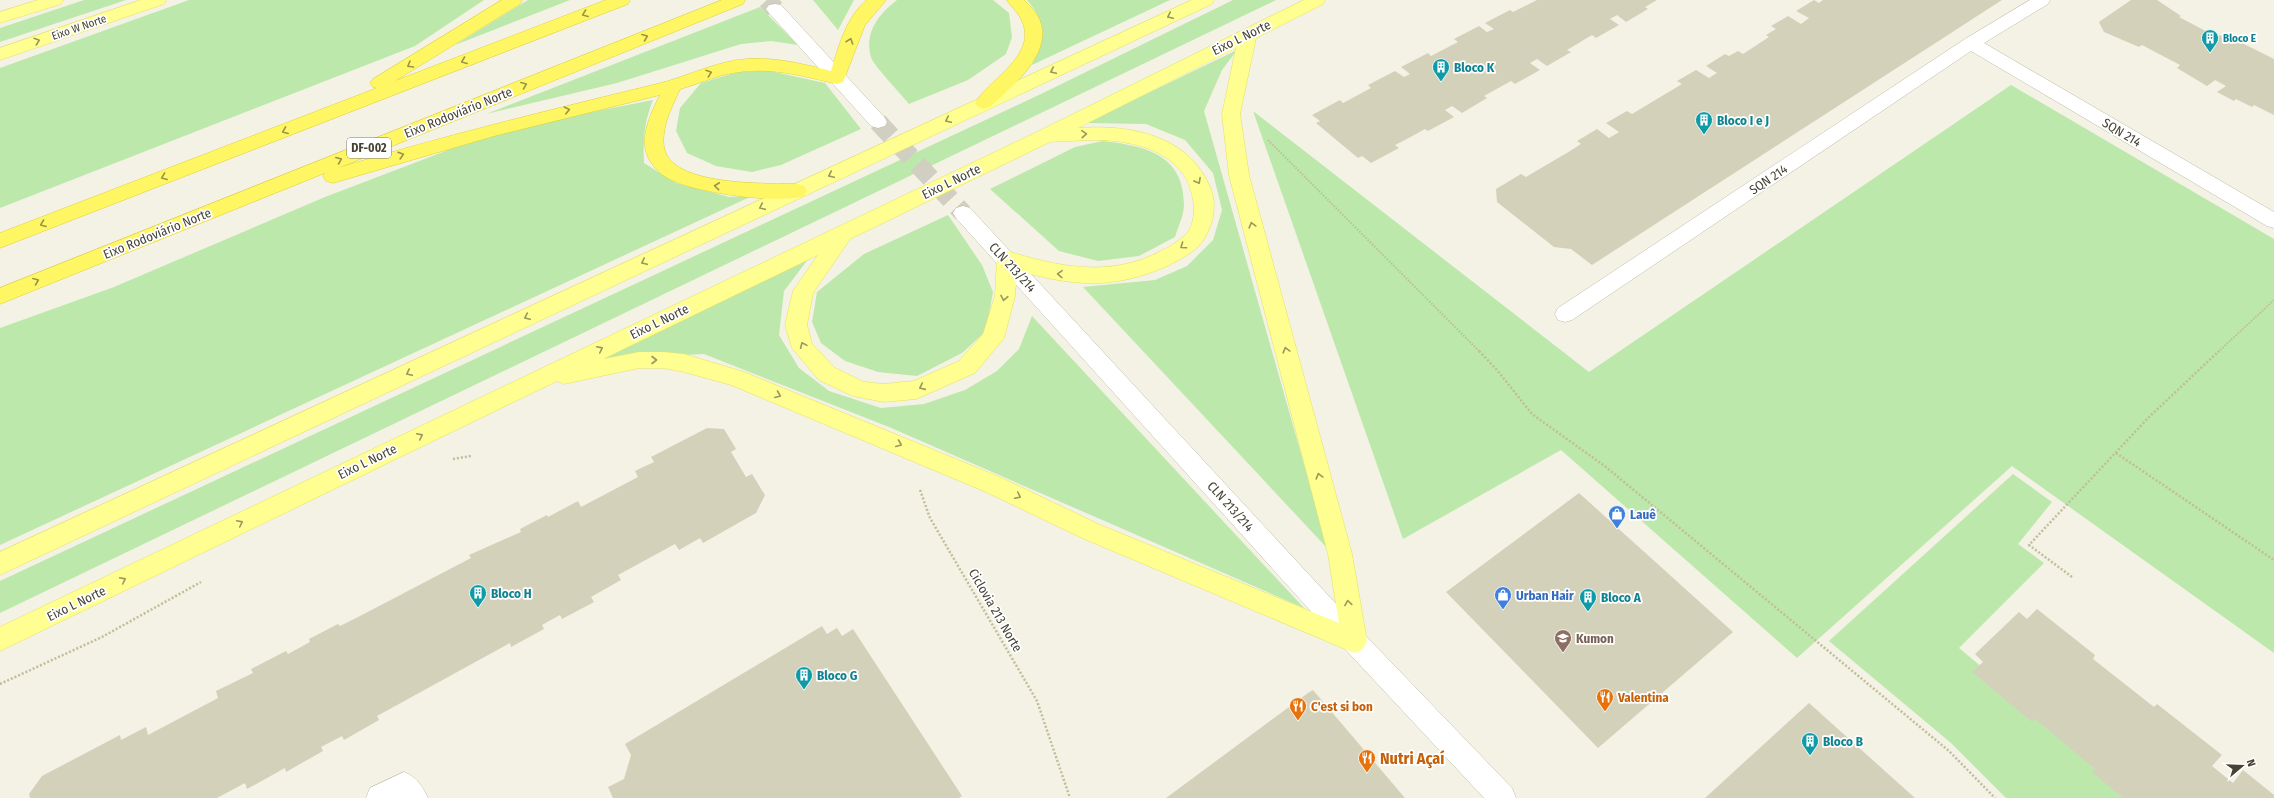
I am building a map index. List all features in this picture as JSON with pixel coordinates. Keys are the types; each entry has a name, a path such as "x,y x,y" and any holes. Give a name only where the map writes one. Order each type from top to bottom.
{"highway":[{"path":"322,117 450,42 514,0"},
{"path":"0,241 622,0"},
{"name":"Eixo Rodoviário Norte","path":"0,296 737,0"},
{"path":"189,220 449,141 540,116 673,86 717,71 744,65 768,64 837,78 856,23 869,6 878,0"},
{"path":"984,103 1017,72 1032,50 1034,28 1025,8 1015,0"},
{"path":"673,86 662,110 655,134 656,156 664,165 681,176 706,185 747,189 797,191"}],"main road":[{"path":"0,18 55,0"},
{"name":"Eixo W Norte","path":"0,54 158,0"},
{"path":"0,564 1206,0"},
{"name":"Eixo L Norte","path":"0,639 533,381 1046,136 1248,33 1317,0"},
{"path":"1248,33 1231,114 1239,175 1340,554 1354,641"},
{"path":"844,232 803,290 796,325 803,348 827,374 861,390 884,393 916,390 967,367 993,338 1005,296 1007,259 1051,273 1102,276 1142,268 1171,254 1193,238 1205,215 1201,183 1189,167 1173,153 1149,141 1127,135 1092,134 1046,136"},
{"path":"533,381 639,360 684,363 736,378 994,484 1090,531 1354,641"}],"street":[{"name":"SQN 214","path":"1565,314 1971,43 2042,0"},
{"path":"775,9 878,122"},
{"name":"SQN 214","path":"1971,43 2274,221"},
{"name":"CLN 213/214","path":"963,213 1007,259 1354,641 1502,798"},
{"path":"380,798 404,785 414,798"}],"path":[{"path":"1267,139 1438,309 1497,370 1532,414 1606,467 1906,715 1949,751 1995,798"},
{"path":"2072,577 2029,545 2149,417 2274,300"},
{"name":"Ciclovia 213 Norte","path":"891,441 911,463 930,518 1037,701 1070,798"},
{"path":"2116,453 2274,560"}],"green space":[{"path":"84,0 126,0 0,42 0,28"},
{"path":"189,0 484,0 415,46 0,208 0,68"},
{"path":"528,0 570,0 455,45"},
{"path":"813,0 854,0 838,30"},
{"path":"897,0 993,0 1009,13 1012,37 1006,54 968,80 909,104 873,61 869,48 871,32 875,24 884,11"},
{"path":"1027,0 1170,0 1032,65 1042,32 1039,17"},
{"path":"1233,0 1276,0 0,613 0,581 1041,94"},
{"path":"760,7 798,45 771,41 741,44 617,83 486,114"},
{"path":"1237,50 1222,70 1204,111 1328,549 1083,287 1155,280 1187,266 1213,240 1222,210 1213,173 1185,140 1146,124 1086,123"},
{"path":"765,70 825,83 861,129 781,165 752,172 716,166 687,153 676,131 680,108 701,83 738,72"},
{"path":"2011,85 2274,239 2274,653 2012,466 1797,658 1561,450 1403,539 1253,111 1589,372"},
{"path":"653,100 645,131 644,163 676,183 729,197 752,196 0,545 0,328 114,287 325,197 464,144 556,119"},
{"path":"1103,141 1119,143 1147,150 1159,156 1169,164 1177,174 1182,188 1184,209 1175,237 1139,256 1098,261 1059,251 990,189 1075,147"},
{"path":"948,215 982,265 993,292 986,331 962,353 917,376 878,372 845,361 821,343 812,322 817,292 864,254"},
{"path":"809,258 784,291 779,335 799,368 829,391 881,408 924,404 965,390 997,371 1019,349 1032,316 1304,608 889,427 704,354 600,359"},
{"path":"2013,474 2052,502 2018,544 2044,563 1959,648 2139,798 2006,798 1951,743 1829,641"}],"building":[{"name":"Bloco K","path":"1537,0 1657,0 1645,7 1648,9 1626,22 1617,15 1610,19 1619,25 1596,38 1592,35 1567,50 1571,52 1547,66 1537,59 1530,63 1540,70 1515,84 1511,81 1484,96 1487,98 1462,113 1452,106 1445,110 1454,117 1428,131 1425,129 1395,145 1399,148 1371,163 1362,156 1358,158 1316,123 1320,121 1312,115 1340,100 1343,103 1371,88 1368,85 1395,71 1404,77 1410,74 1401,67 1428,53 1431,56 1458,42 1454,39 1479,26 1487,32 1494,29 1485,23 1510,10 1513,12"},
{"name":"Bloco I e J","path":"1814,0 1819,3 1823,0 2002,0 1592,265 1571,249 1554,247 1497,202 1496,189 1521,174 1526,177 1570,151 1581,144 1577,141 1597,129 1609,138 1619,132 1606,123 1627,111 1632,114 1682,84 1677,81 1696,70 1709,78 1717,73 1706,66 1725,54 1729,56 1738,51 1743,54 1769,37 1766,35 1776,29 1771,26 1788,16 1801,24 1809,18 1796,11"},
{"name":"Bloco E","path":"2131,0 2157,0 2181,16 2179,17 2217,37 2220,35 2235,43 2238,41 2274,59 2274,115 2254,105 2252,107 2236,99 2234,101 2217,92 2226,86 2215,80 2207,86 2177,68 2180,65 2142,45 2139,47 2104,32 2099,22"},
{"name":"Bloco H","path":"707,428 724,429 736,449 731,452 746,477 752,474 765,495 756,513 703,543 700,538 679,550 675,544 618,575 621,580 591,597 594,602 562,619 560,615 542,625 544,629 511,647 510,643 377,716 379,720 344,740 342,736 321,747 323,751 286,772 285,768 247,789 245,783 217,798 30,798 29,794 42,776 120,735 121,740 146,727 148,735 218,698 216,691 253,673 251,669 286,651 288,654 310,642 309,639 338,624 340,626 360,616 471,558 469,555 521,532 520,529 547,515 548,517 578,501 581,507 638,477 635,471 654,462 651,457"},
{"name":"Bloco A","path":"1579,493 1733,632 1598,748 1446,592"},
{"path":"2037,609 2095,655 2093,659 2154,707 2157,704 2222,755 2212,766 2233,783 2243,770 2274,795 2274,798 2123,798 2092,772 2095,769 2035,719 2032,722 1972,672 1983,662 1975,654 2019,612 2027,619"},
{"name":"Bloco G","path":"822,626 827,634 837,628 842,636 853,629 962,796 959,798 613,798 608,787 624,779 631,755 625,744"},
{"path":"1313,690 1405,798 1166,798 1308,693"},
{"name":"Bloco B","path":"1809,703 1915,798 1705,798"}],"tunnel":[{"path":"767,0 775,9"},
{"path":"878,122 963,213"}],"place":[{"name":"Bloco E","path":"2210,53"},
{"name":"Bloco K","path":"1441,82"},
{"name":"Bloco I e J","path":"1704,135"},
{"name":"Lauê","path":"1617,529"},
{"name":"Bloco H","path":"478,608"},
{"name":"Urban Hair","path":"1503,610"},
{"name":"Bloco A","path":"1588,612"},
{"name":"Kumon","path":"1563,653"},
{"name":"Bloco G","path":"804,690"},
{"name":"Valentina","path":"1605,712"},
{"name":"C'est si bon","path":"1298,721"},
{"name":"Bloco B","path":"1810,756"},
{"name":"Nutri Açaí","path":"1367,773"}]}
